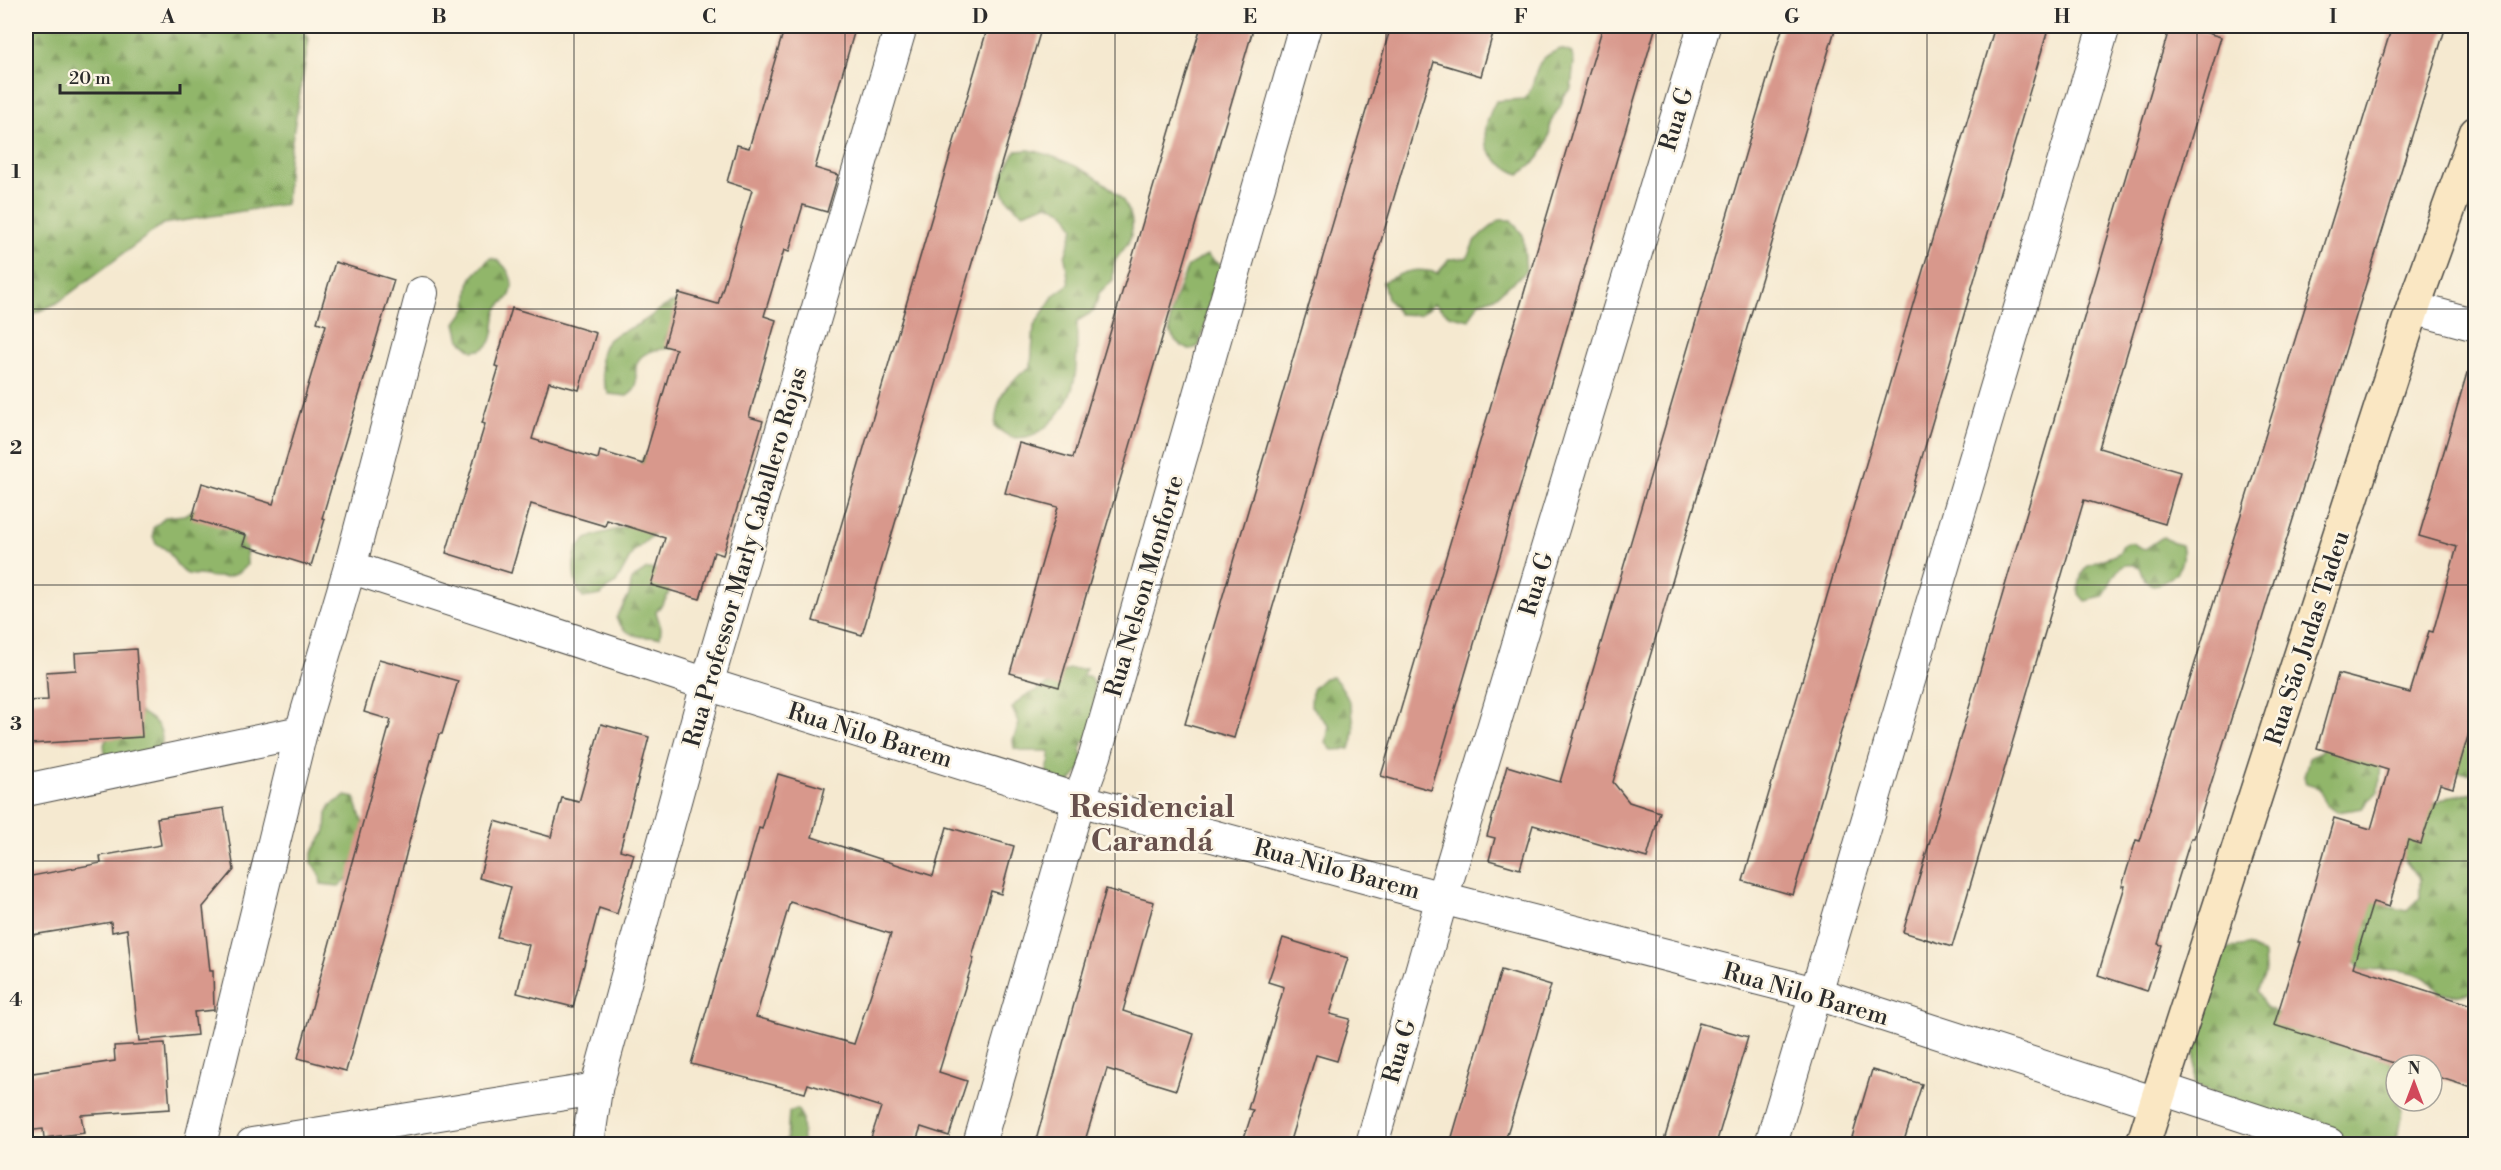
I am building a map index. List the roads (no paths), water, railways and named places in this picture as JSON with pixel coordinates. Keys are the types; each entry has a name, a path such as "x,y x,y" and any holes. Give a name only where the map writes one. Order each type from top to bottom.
{"street":[{"name":"Rua Professor Marly Caballero Rojas","path":"588,1144 596,1089 707,684 901,26"},
{"name":"Rua Nelson Monforte","path":"979,1144 1079,800 1095,756 1305,26"},
{"name":"Rua G","path":"1372,1144 1442,898 1704,26"},
{"path":"1772,1144 2104,26"},
{"name":"Rua São Judas Tadeu","path":"2143,1144 2413,308 2475,133"},
{"path":"200,1144 300,732 350,567 422,293"},
{"path":"2413,308 2475,325"},
{"name":"Rua Nilo Barem","path":"350,567 707,684 1079,800 1442,898 1815,993 2159,1096 2329,1144"},
{"path":"26,790 300,732"},
{"path":"252,1144 596,1089"}],"district":[{"name":"Residencial Carandá","path":"1152,824"}]}
